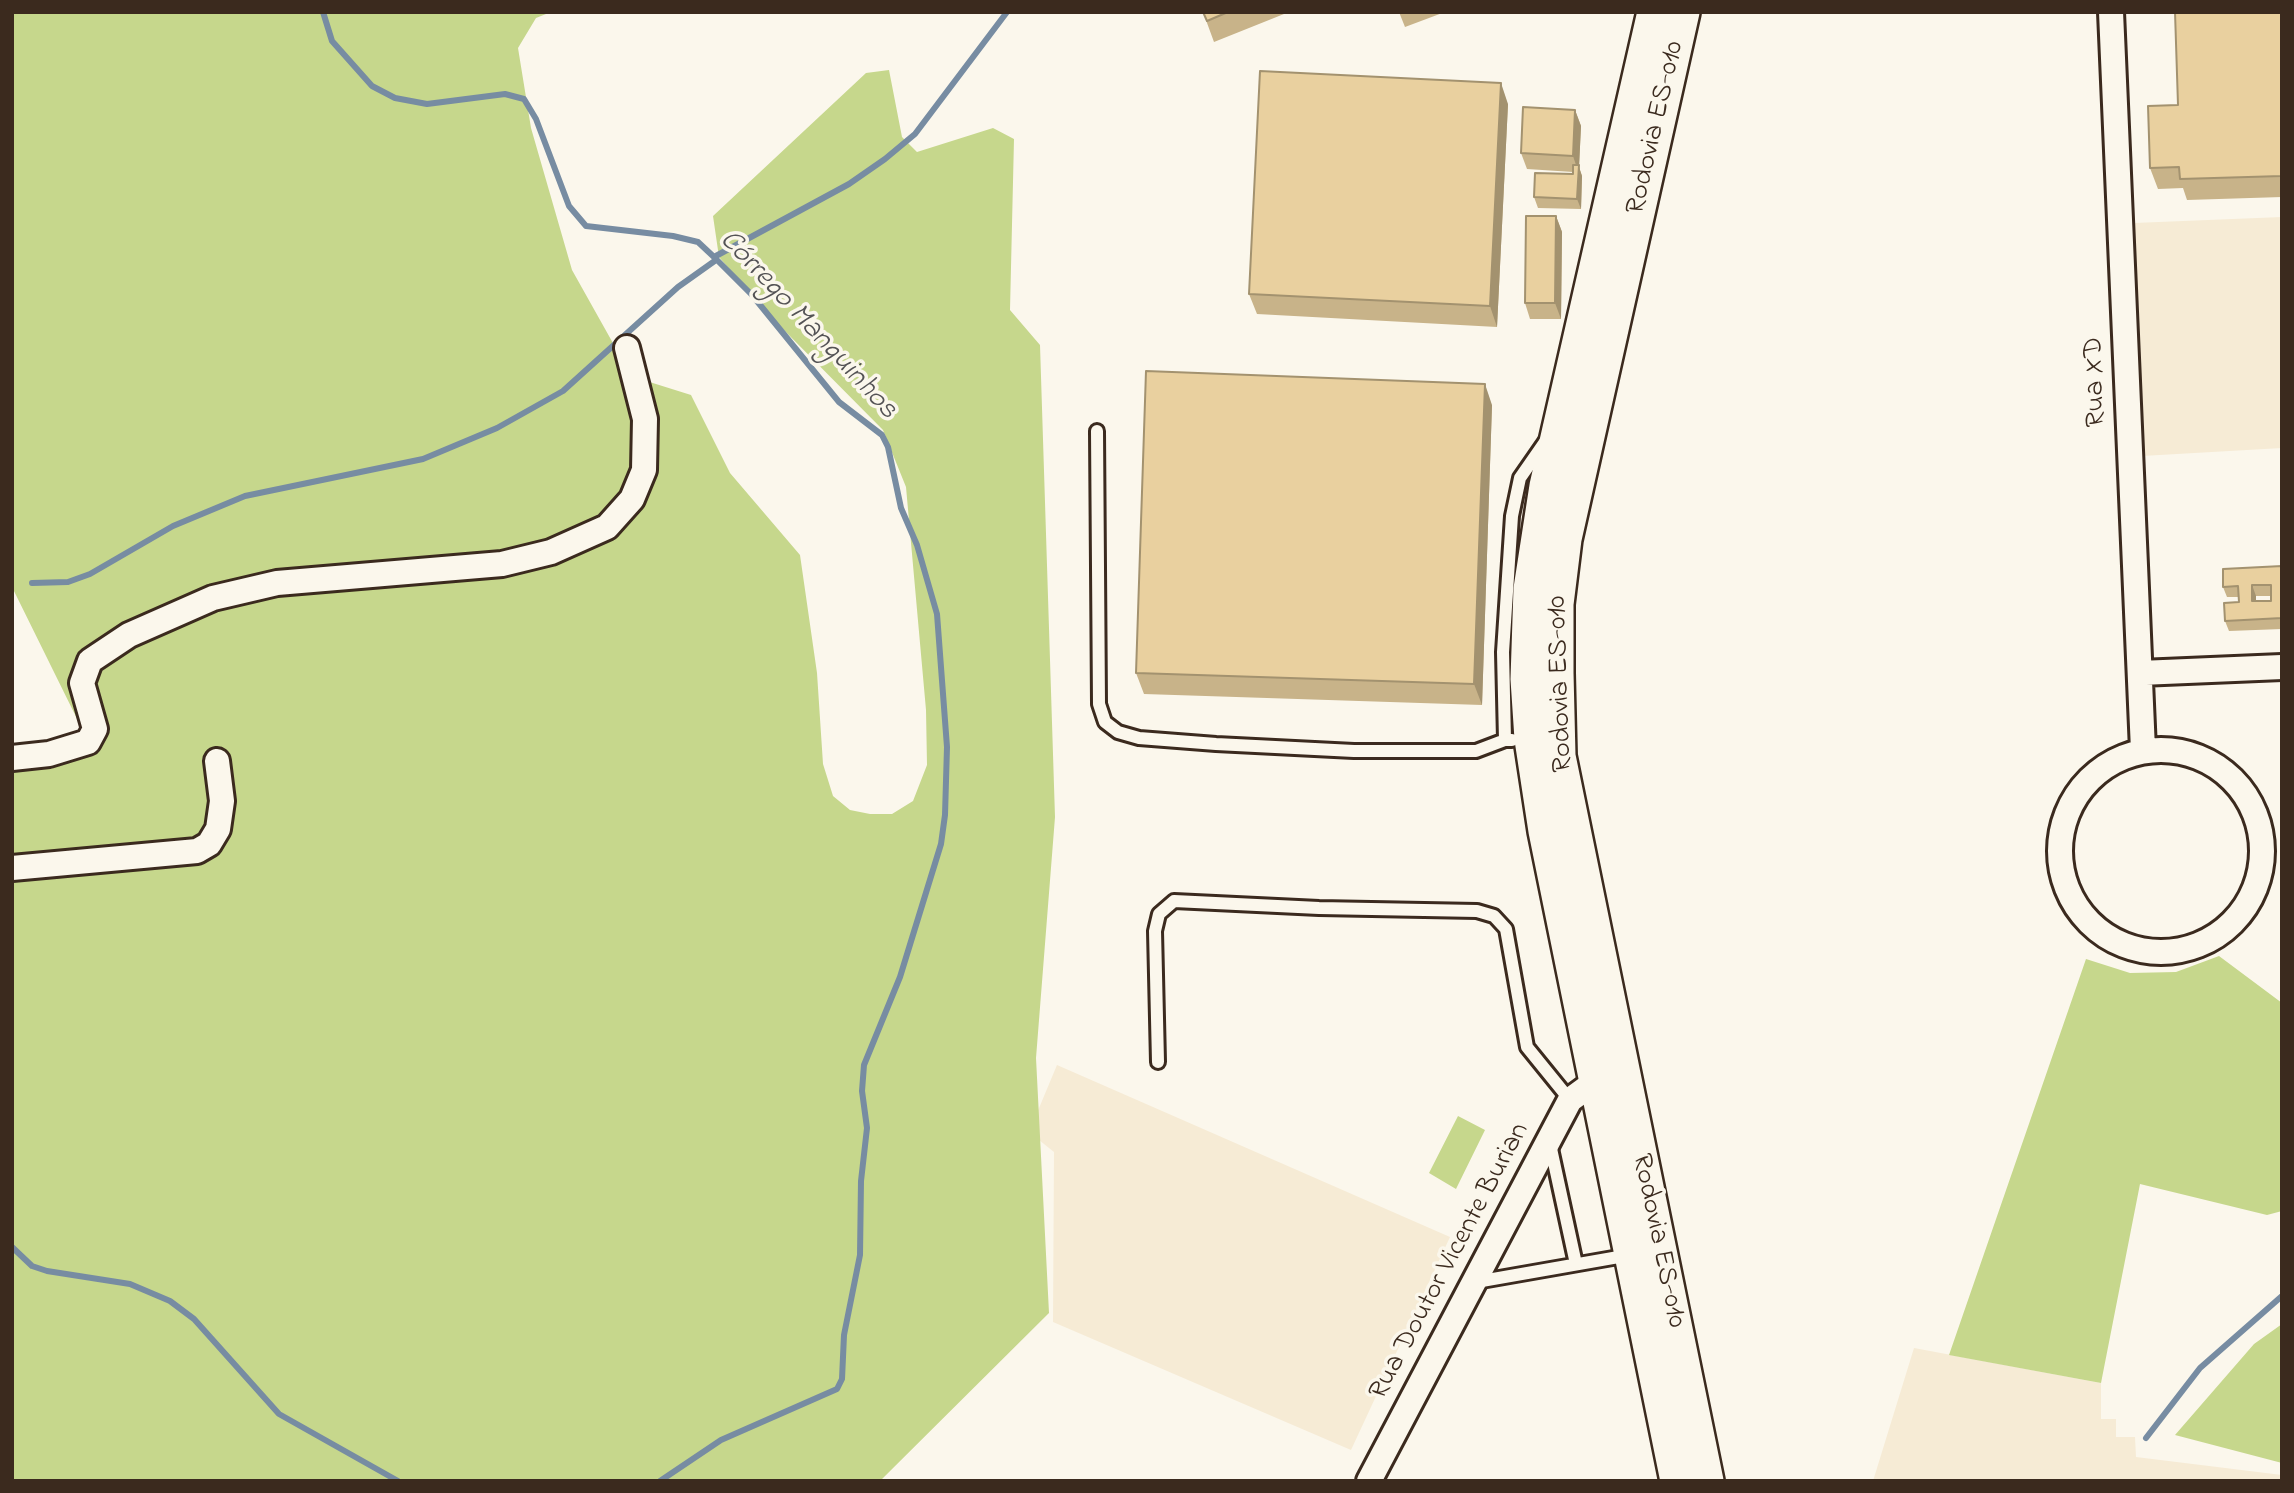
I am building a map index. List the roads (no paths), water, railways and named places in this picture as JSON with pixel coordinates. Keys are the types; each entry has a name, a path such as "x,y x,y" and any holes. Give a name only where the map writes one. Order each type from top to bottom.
{"main road":[{"name":"Rodovia ES-010","path":"1654,12 1544,498 1530,589 1527,679 1518,740 1545,831 1583,1090 1630,1255 1676,1481"},
{"name":"Rodovia ES-010","path":"1683,12 1565,539 1557,604 1557,673 1559,756 1707,1481"}],"street":[{"name":"Rua XD","path":"2111,12 2143,750"},
{"path":"12,758 49,754 88,742 95,729 82,683 90,661 130,635 213,598 277,583 502,564 551,552 607,527 632,499 644,470 645,419 627,348"},
{"path":"2140,673 2282,667"},
{"path":"2143,750 2188,752 2228,774 2255,811 2263,856 2251,900 2236,918 2221,935 2179,953 2133,951 2093,929 2067,892 2058,846 2071,802 2101,768 2143,750"},
{"path":"12,868 197,851 209,844 218,829 222,801 217,761"},
{"name":"Rua Doutor Vicente Burian","path":"1369,1481 1549,1141 1583,1090"}],"lane":[{"path":"1097,431 1099,704 1105,722 1118,732 1139,738 1354,751 1476,751 1518,740"},
{"path":"1158,1062 1155,931 1159,914 1174,901 1319,908 1477,911 1494,916 1506,929 1527,1048 1583,1090"},
{"path":"1549,1141 1576,1264"},
{"path":"1475,1282 1630,1255"}],"waterway":[{"name":"Córrego Manguinhos","path":"323,12 332,41 372,86 395,98 427,104 505,94 524,99 536,119 569,206 586,226 673,236 698,242 714,257 752,295 839,402 882,435 888,447 901,508 917,545 937,614 947,747 945,815 941,844 900,977 864,1065 862,1091 867,1128 861,1181 860,1255 844,1335 842,1379 837,1389 721,1440 660,1481"},
{"path":"714,257 849,184 915,134 1007,12"},
{"path":"32,583 68,582 90,574 173,526 245,496 423,459 497,428 563,391 678,287 716,260"},
{"path":"12,1247 32,1266 47,1271 130,1284 170,1301 194,1319 279,1414 398,1481"},
{"path":"2146,1438 2200,1368 2282,1296"}]}
